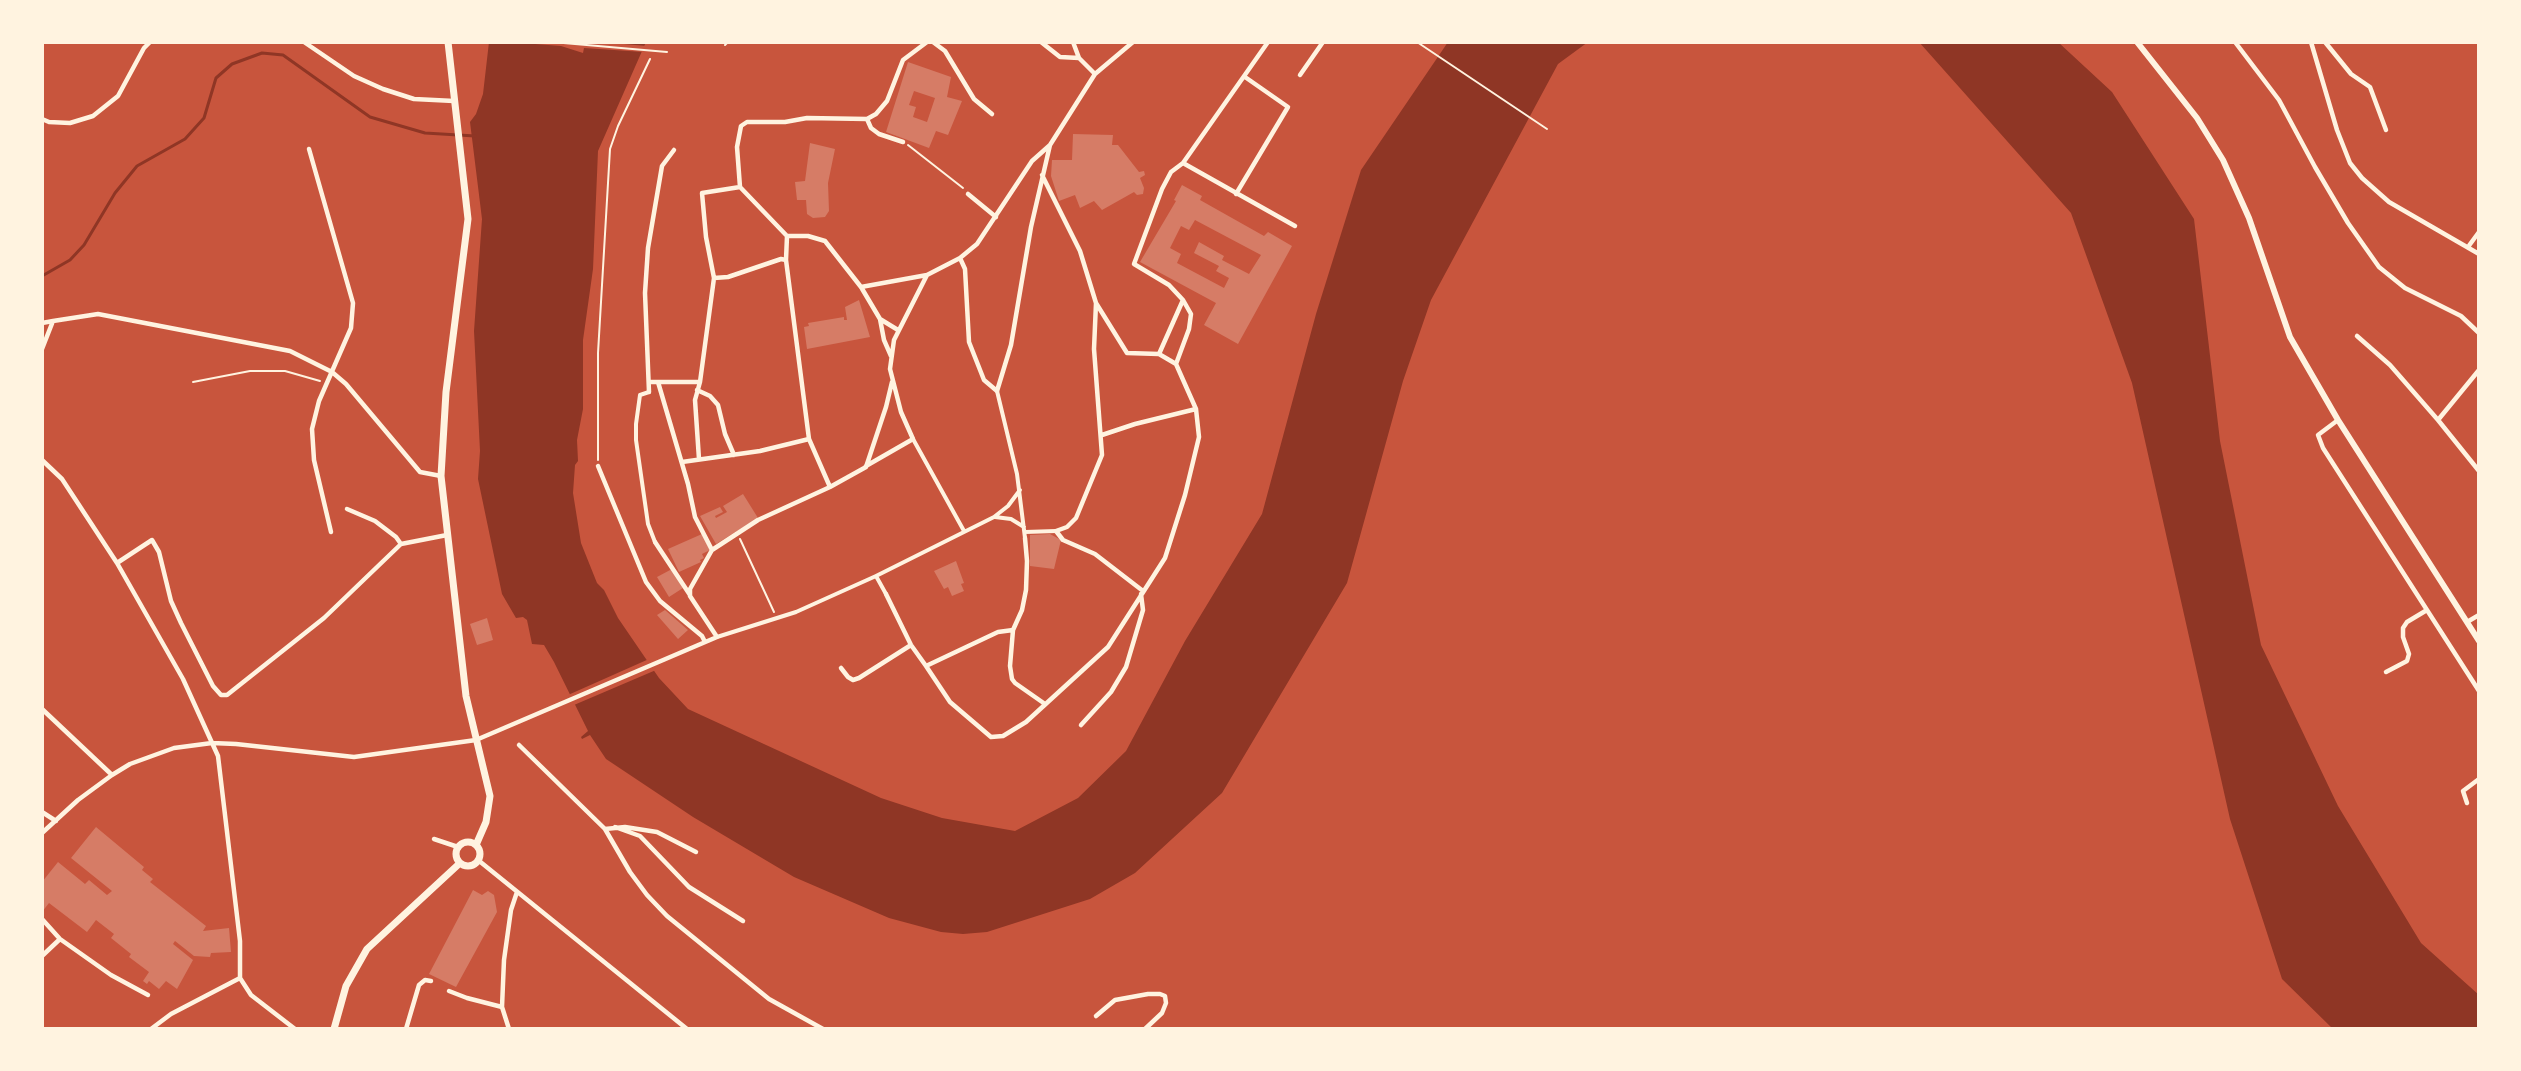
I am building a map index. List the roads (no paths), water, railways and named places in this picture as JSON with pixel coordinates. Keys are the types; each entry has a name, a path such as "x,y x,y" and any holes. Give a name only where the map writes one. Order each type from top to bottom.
{"main road":[{"path":"448,42 468,219 446,392 441,476 466,696 490,796 486,822 476,845"},
{"path":"464,842 476,845 480,852 478,860 468,866 460,862 456,855 458,847 464,842"},
{"path":"334,1029 346,986 367,949 460,862"}],"street":[{"path":"42,119 49,122 70,123 93,116 118,96 144,48 150,42"},
{"path":"304,42 354,76 383,89 414,99 454,100"},
{"path":"830,487 809,439 786,260 787,236 740,187 737,147 740,129 743,124 785,122 807,118 867,119 876,114 887,101 903,60 927,42"},
{"path":"933,42 945,51 974,99 992,114"},
{"path":"1041,42 1060,57 1078,58"},
{"path":"1073,42 1078,58 1095,74"},
{"path":"861,287 927,275 960,258 977,244 1032,161 1050,145 1095,74 1133,42"},
{"path":"1176,364 1189,329 1191,314 1183,300 1169,285 1134,264 1166,180 1171,172 1183,163 1268,42"},
{"path":"1300,75 1323,42"},
{"path":"2137,42 2197,118 2223,160 2249,218 2290,337 2338,420 2479,641"},
{"path":"2235,42 2279,100 2314,167 2348,224 2379,267 2405,288 2461,316 2479,333"},
{"path":"2311,42 2334,120 2350,163 2369,186 2389,202 2479,254"},
{"path":"2325,42 2351,74 2370,87 2386,130"},
{"path":"1236,194 1288,107 1245,76"},
{"path":"867,119 871,128 879,134 903,142"},
{"path":"1045,704 1012,679 1010,651 1013,630 1022,610 1026,590 1025,529 1020,490 998,391 1011,345 1042,175 1050,145"},
{"path":"309,149 353,303 351,328 316,409 312,435 314,460 331,532"},
{"path":"674,150 662,166 648,248 646,350 650,382 649,392 640,395 636,440 648,524 655,542 717,637"},
{"path":"1183,163 1295,226"},
{"path":"876,576 910,645 950,702 991,737 997,738 1012,732 1086,669 1108,647 1165,558 1185,495 1199,437 1196,409 1176,364 1159,354 1127,353 1096,303 1080,251 1042,175"},
{"path":"699,459 694,415 714,278 705,237 702,194 740,187"},
{"path":"968,194 996,217"},
{"path":"2468,247 2479,232"},
{"path":"787,236 808,236 825,241 861,287 880,319 884,339 891,356"},
{"path":"960,258 965,269 969,342 984,380 998,391"},
{"path":"714,278 728,277 781,259 786,260"},
{"path":"866,466 886,407 891,382 891,356 898,330 927,275"},
{"path":"1159,354 1183,300"},
{"path":"994,518 1011,519 1025,529 1056,531 1066,527 1076,518 1102,455 1094,349 1096,303"},
{"path":"42,323 98,314 298,353 332,372 346,384 420,472 441,476"},
{"path":"880,319 898,330"},
{"path":"42,349 53,321"},
{"path":"2357,336 2390,365 2479,471"},
{"path":"2438,420 2479,370"},
{"path":"650,382 700,382"},
{"path":"658,382 682,462 695,517 712,550"},
{"path":"891,382 900,412 913,440 964,531"},
{"path":"697,390 710,396 718,405 725,434 734,455"},
{"path":"1102,435 1135,424 1196,409"},
{"path":"2338,420 2318,435 2323,448 2479,691"},
{"path":"682,462 734,455 809,439"},
{"path":"690,596 690,589 712,550 758,520 830,487 913,440"},
{"path":"42,460 62,479 117,563 183,679 218,756 240,941 240,978 251,995 295,1029"},
{"path":"598,466 646,582 660,601 702,636 705,642"},
{"path":"42,833 112,775 130,764 174,748 212,743 258,745 354,757 476,740 717,637 796,612 876,576 994,518 1008,506 1020,490"},
{"path":"347,509 375,521 396,537 400,544"},
{"path":"1056,531 1063,540 1095,554 1142,592 1143,610 1126,667 1111,692 1081,725"},
{"path":"117,563 152,540 159,552 171,601 181,622 213,686 221,694 227,695 328,614 400,544 447,535"},
{"path":"2386,672 2407,661 2409,654 2403,637 2403,628 2407,622 2427,610"},
{"path":"2467,622 2479,615"},
{"path":"926,666 998,632 1013,630"},
{"path":"841,668 853,680 859,678 910,645"},
{"path":"42,709 112,775"},
{"path":"519,745 605,829 630,872 667,916 769,999 824,1029"},
{"path":"2468,804 2463,791 2479,779"},
{"path":"42,812 56,821"},
{"path":"605,829 615,827 657,832 696,852"},
{"path":"615,827 640,836 689,886 743,921"},
{"path":"434,839 458,847"},
{"path":"478,860 687,1029"},
{"path":"509,1029 502,1007 509,921 517,892"},
{"path":"42,919 60,939 111,975 148,995"},
{"path":"42,956 60,939"},
{"path":"151,1029 171,1014 240,978"},
{"path":"406,1029 418,985 425,980 431,981"},
{"path":"449,991 502,1007"},
{"path":"1096,1016 1116,1000 1148,994 1165,996 1166,1003 1162,1012 1145,1029"}],"waterway":[{"path":"42,276 70,260 84,245 115,193 137,166 185,139 204,118 216,78 232,64 262,53 283,55 370,117 425,133 475,136"}]}
